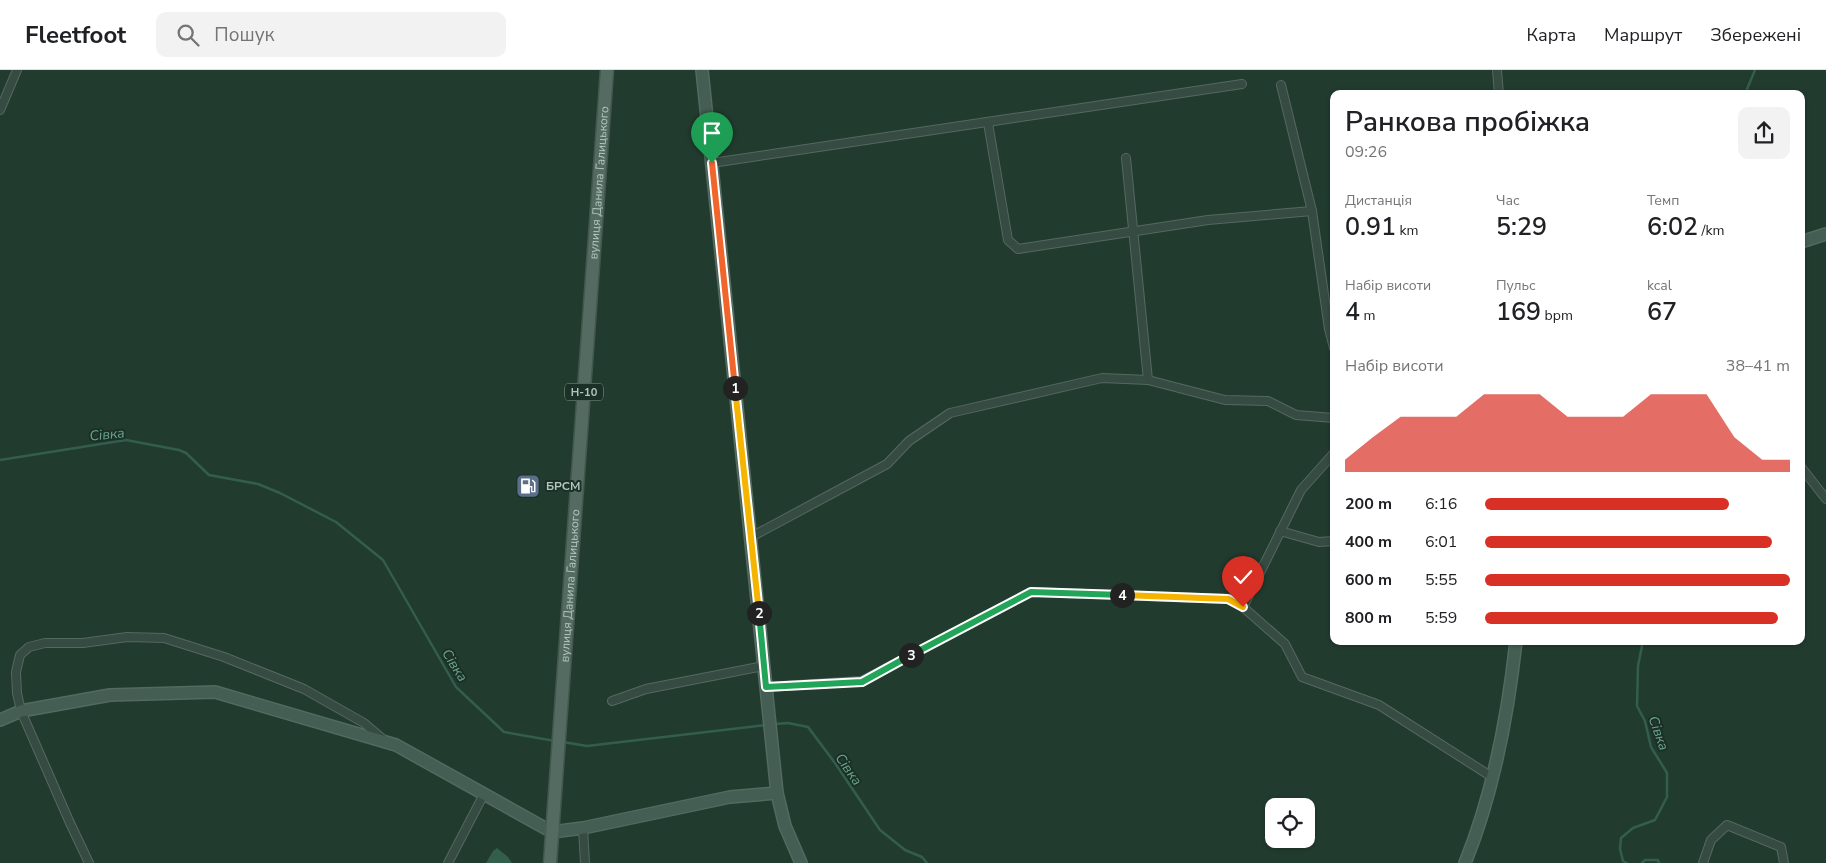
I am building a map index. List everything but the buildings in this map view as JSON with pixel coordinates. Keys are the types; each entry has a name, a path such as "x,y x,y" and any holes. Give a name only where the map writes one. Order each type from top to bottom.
{"main road":[{"name":"вулиця Данила Галицького","path":"550,863 607,70"}],"street":[{"path":"0,110 17,70"},
{"path":"702,70 777,793 785,826 801,863"},
{"path":"1497,70 1499,90"},
{"path":"712,163 1242,84"},
{"path":"1281,85 1312,211 1330,333"},
{"path":"988,123 1008,240 1018,249 1208,220 1312,211"},
{"path":"1126,158 1148,380"},
{"path":"1805,241 1826,234"},
{"path":"751,537 887,464 909,441 950,413 1102,378 1148,380 1225,400 1268,401 1296,415 1330,418"},
{"path":"1243,607 1301,490 1330,457"},
{"path":"1805,472 1826,499"},
{"path":"1280,531 1319,542 1330,541"},
{"path":"766,687 862,682 1031,592 1228,599 1243,607 1285,644 1302,677 1379,705 1492,777"},
{"path":"89,863 21,711 17,693 16,672 20,655 29,647 45,643 83,643 127,637 164,638 224,657 304,689 364,723 385,742"},
{"path":"1465,863 1473,844 1492,777 1511,690 1516,645"},
{"path":"612,701 646,689 764,666"},
{"path":"0,720 21,711 110,695 215,692 396,745 552,832 583,828 730,798 777,793"},
{"path":"448,863 484,794"},
{"path":"1703,863 1710,840 1727,825 1781,847 1784,863"},
{"path":"583,828 585,863"}],"shaded area":[{"path":"497,848 508,857 512,863 486,863"}],"waterway":[{"name":"Сівка","path":"1747,90 1755,70"},
{"name":"Сівка","path":"0,460 126,440 179,450 186,453 209,475 258,484 280,493 336,522 383,560 456,687 504,732 555,741"},
{"name":"Сівка","path":"1627,863 1623,861 1620,849 1621,838 1633,828 1655,820 1667,797 1667,773 1651,747 1645,721 1637,706 1638,666 1642,645"},
{"name":"Сівка","path":"774,724 788,723 808,727 835,763 880,830 905,850 922,857 927,863"},
{"name":"Сівка","path":"563,742 587,746 766,725"},
{"name":"Сівка","path":"1642,863 1645,860 1658,860 1659,863"}],"place":[{"name":"БРСМ","path":"528,486"}],"route":[{"path":"712,163 766,687 862,682 1031,592 1228,599 1243,607"}]}
